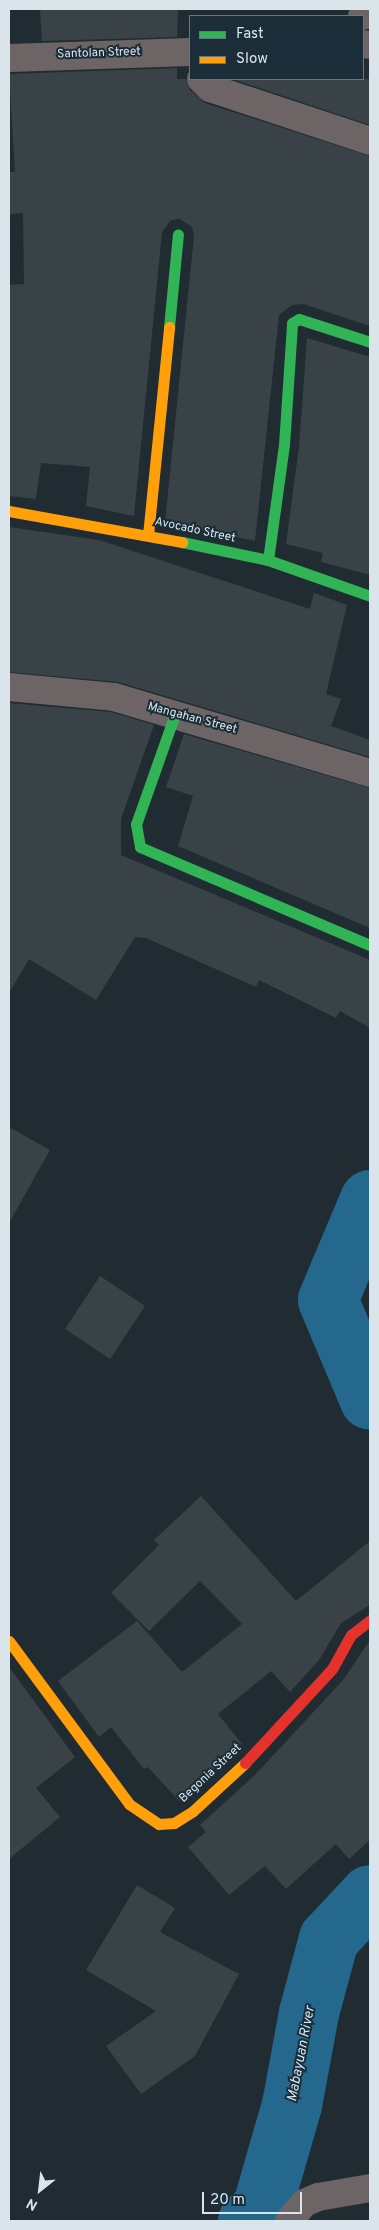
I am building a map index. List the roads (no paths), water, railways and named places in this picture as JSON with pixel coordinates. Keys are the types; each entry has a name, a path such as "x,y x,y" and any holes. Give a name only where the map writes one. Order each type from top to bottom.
{"street":[{"name":"Santolan Street","path":"9,58 189,52"},
{"path":"202,80 210,88 370,141"},
{"path":"148,535 178,234"},
{"path":"268,560 284,445 292,323 299,319 370,342"},
{"name":"Avocado Street","path":"9,511 148,535 268,560 370,596"},
{"name":"Mangahan Street","path":"9,687 114,698 175,714 370,773"},
{"path":"175,714 136,824 140,847 370,945"},
{"name":"Begonia Street","path":"9,1641 129,1804 159,1824 174,1823 193,1811 244,1764 332,1669 351,1635 370,1620"},
{"path":"290,2218 318,2197 370,2188"}],"waterway":[{"name":"Mabayuan River","path":"370,1200 328,1300 370,1400"},
{"name":"Mabayuan River","path":"248,2221 262,2209 292,2105 309,2013 329,1939 370,1895"}]}
